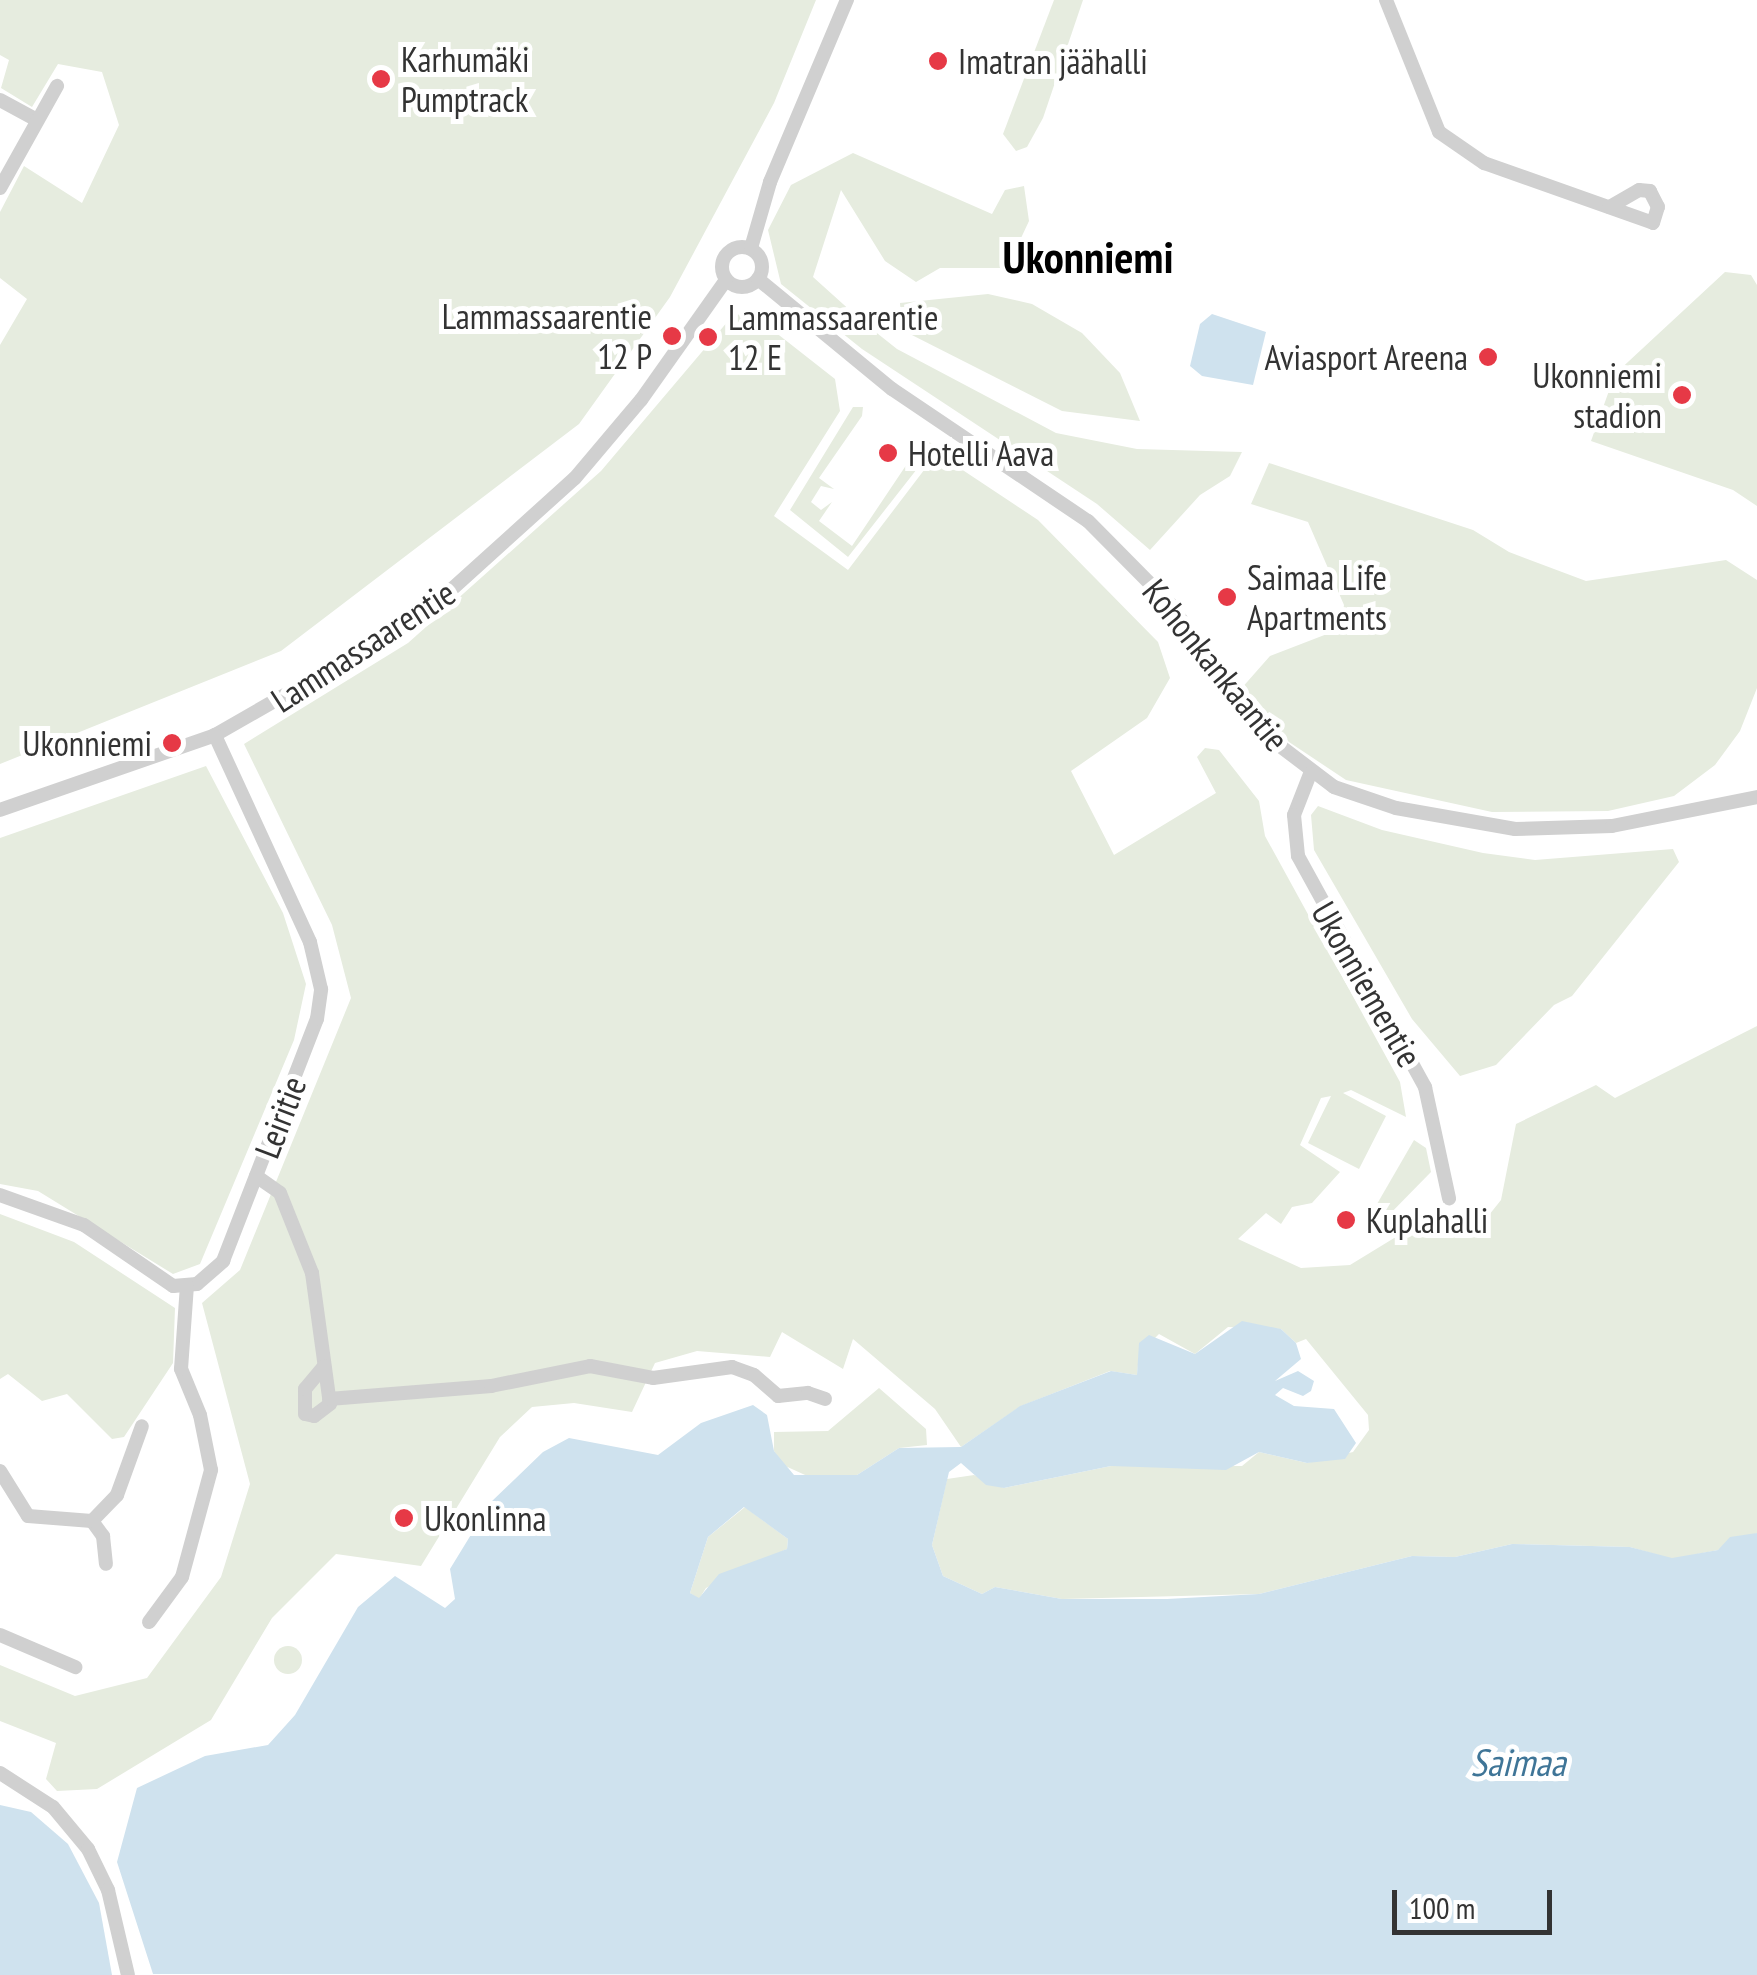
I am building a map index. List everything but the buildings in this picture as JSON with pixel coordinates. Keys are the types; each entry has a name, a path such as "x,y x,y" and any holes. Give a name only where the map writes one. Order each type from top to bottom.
{"street":[{"path":"751,248 770,182 847,0"},
{"path":"1386,0 1439,132 1484,162 1610,207"},
{"path":"0,188 57,86"},
{"path":"0,100 36,120"},
{"path":"751,248 762,262 758,279 738,287 726,280 721,265 728,251 751,248"},
{"name":"Kohonkankaantie","path":"758,279 892,388 1088,521 1170,604 1260,730 1310,774 1396,808 1515,829 1612,826 1757,797"},
{"name":"Lammassaarentie","path":"0,810 214,735 420,617 531,524 641,400 726,280"},
{"name":"Leiritie","path":"187,1286 223,1261 317,1019 321,988 310,942 214,735"},
{"name":"Ukonniementie","path":"1310,774 1294,815 1298,856 1425,1087 1449,1198"},
{"path":"256,1176 274,1183 300,1235 312,1273 330,1401"},
{"path":"0,1195 84,1225 161,1281 187,1286 181,1369 200,1415 211,1470 182,1577 149,1622"},
{"path":"324,1366 301,1403 304,1414 314,1416 330,1401 491,1386 590,1366 654,1378 732,1367 754,1375 778,1396 825,1399"},
{"path":"0,1471 28,1516 92,1521 118,1495 142,1426"},
{"path":"92,1521 106,1564"},
{"path":"0,1636 74,1668"},
{"path":"0,1774 48,1802 88,1849 112,1902 128,1975"}],"shaded area":[{"path":"0,0 816,0 774,103 670,297 579,424 281,651 0,764 0,345 27,299 0,278 0,212 24,166 82,203 119,125 102,72 58,64 32,107 1,88 9,60 0,55"},
{"path":"1054,0 1083,0 1043,118 1027,147 1016,151 1003,134"},
{"path":"853,153 992,214 1005,190 1024,186 1029,221 1007,268 940,268 916,282 885,261 841,190 813,277 863,322 897,349 1056,433 1137,449 1242,452 1230,476 1200,495 1150,550 1097,504 862,349 781,284 768,230 791,185"},
{"name":"Ukonniemi stadion","path":"1725,272 1751,275 1757,285 1757,506 1733,490 1591,441 1615,374"},
{"path":"988,294 1032,304 1082,333 1120,373 1140,421 1062,411 902,330 900,303"},
{"path":"734,314 756,317 835,379 840,411 774,516 848,570 937,453 1038,520 1158,642 1170,678 1147,718 1071,771 1114,855 1216,793 1197,757 1205,748 1219,750 1259,801 1265,836 1400,1082 1406,1117 1351,1090 1343,1093 1386,1116 1359,1169 1308,1143 1331,1096 1321,1098 1300,1145 1340,1172 1312,1203 1292,1207 1281,1224 1266,1213 1238,1239 1301,1268 1350,1265 1440,1210 1462,1221 1489,1215 1501,1200 1516,1124 1596,1085 1615,1098 1757,1026 1757,1533 1718,1550 1672,1559 1630,1547 1512,1544 1455,1557 1412,1556 1259,1594 1062,1599 995,1587 982,1594 943,1576 932,1545 947,1479 974,1475 1004,1488 1111,1466 1242,1466 1259,1452 1307,1463 1353,1452 1369,1430 1368,1415 1306,1339 1296,1343 1281,1329 1228,1327 1195,1354 1159,1334 1139,1354 1137,1375 1110,1371 1021,1406 961,1447 935,1409 853,1339 843,1369 782,1332 770,1357 697,1351 655,1363 632,1412 574,1403 532,1407 500,1437 421,1566 336,1554 272,1618 211,1720 97,1789 57,1791 46,1779 56,1743 0,1721 0,1665 75,1696 147,1678 221,1577 250,1484 202,1303 240,1270 351,998 332,925 244,744 408,643 601,471"},
{"path":"853,407 863,407 862,416 819,478 834,489 821,486 811,502 821,510 832,502 819,521 852,546 919,446 925,439 935,446 848,557 790,510"},
{"path":"1269,463 1473,530 1509,552 1586,581 1726,560 1757,580 1757,688 1740,731 1715,765 1674,796 1608,811 1492,812 1346,780 1289,742 1240,690 1270,656 1340,629 1344,605 1308,522 1251,504"},
{"path":"206,766 283,913 306,984 294,1040 200,1264 173,1274 38,1191 0,1184 0,838"},
{"path":"1318,806 1382,830 1483,853 1535,860 1673,849 1679,862 1572,996 1554,1005 1496,1065 1460,1076 1412,1019 1314,850 1311,815"},
{"path":"1414,1140 1426,1148 1431,1172 1381,1223 1377,1204"},
{"path":"0,1214 74,1242 175,1308 173,1363 124,1437 112,1439 67,1394 42,1401 8,1374 0,1379"},
{"path":"879,1388 926,1429 927,1445 899,1448 857,1475 814,1479 783,1465 774,1451 774,1432 828,1431"},
{"path":"745,1507 788,1539 787,1549 706,1588 699,1599 690,1593 708,1537"},
{"path":"288,1646 298,1650 302,1660 298,1670 288,1674 278,1670 274,1660 278,1650"}],"water":[{"path":"1212,314 1266,332 1253,385 1202,376 1190,366 1200,324"},
{"name":"Saimaa","path":"1242,1321 1281,1329 1296,1343 1301,1359 1275,1381 1298,1371 1314,1381 1311,1391 1303,1396 1283,1388 1275,1395 1294,1406 1334,1409 1356,1443 1345,1459 1307,1463 1259,1452 1226,1470 1111,1466 1004,1488 986,1485 961,1463 949,1472 932,1545 943,1576 982,1594 995,1587 1062,1599 1167,1599 1259,1594 1412,1556 1455,1557 1512,1544 1630,1547 1672,1558 1718,1550 1730,1537 1757,1533 1757,1975 153,1974 117,1862 137,1788 205,1756 268,1745 295,1715 358,1607 395,1576 445,1608 455,1599 450,1569 491,1502 543,1452 569,1438 658,1455 701,1423 753,1405 767,1415 774,1451 794,1475 857,1475 899,1448 961,1447 1020,1406 1111,1371 1137,1375 1139,1343 1149,1335 1195,1354","holes":["744,1507 788,1539 787,1549 719,1574 699,1598 690,1593 708,1537"]},
{"path":"0,1805 31,1812 68,1844 99,1903 112,1975 0,1975"}],"place":[{"name":"Imatran jäähalli","path":"938,61"},
{"name":"Karhumäki Pumptrack","path":"381,79"},
{"name":"Lammassaarentie 12 P","path":"672,336"},
{"name":"Lammassaarentie 12 E","path":"708,337"},
{"name":"Aviasport Areena","path":"1488,357"},
{"name":"Ukonniemi stadion","path":"1682,395"},
{"name":"Hotelli Aava","path":"888,453"},
{"name":"Saimaa Life Apartments","path":"1227,597"},
{"name":"Ukonniemi","path":"172,743"},
{"name":"Kuplahalli","path":"1346,1220"},
{"name":"Ukonlinna","path":"404,1518"}],"district":[{"name":"Ukonniemi","path":"1088,257"}]}
